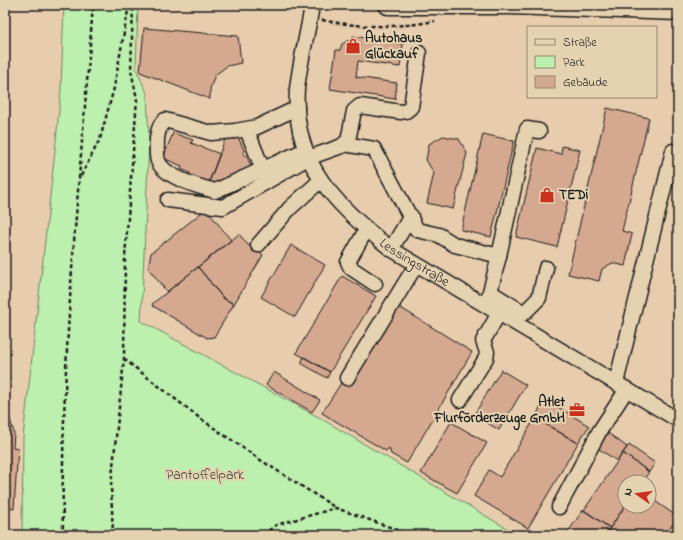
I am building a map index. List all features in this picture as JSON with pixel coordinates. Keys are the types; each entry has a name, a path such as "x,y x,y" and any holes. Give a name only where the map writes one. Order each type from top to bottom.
{"main road":[{"path":"388,5 509,5 678,11"}],"street":[{"name":"Lessingstraße","path":"312,5 297,88 297,108 300,136 307,154 321,180 356,222 391,249 416,264 488,299 499,313 521,319 622,386 678,420"},
{"path":"297,108 246,130 211,132 165,120 159,128 156,150 158,162 174,176 191,184 215,191 262,170 307,154 335,150 348,141 354,111 360,106 401,112 406,111 411,107 419,53"},
{"path":"539,131 527,129 488,299 521,319 539,298 546,268"},
{"path":"246,130 262,170"},
{"path":"344,144 374,149 411,216 417,230 439,235 455,245 499,256"},
{"path":"559,507 622,386 673,151"},
{"path":"168,200 223,207 307,154"},
{"path":"258,245 290,208 321,180"},
{"path":"391,249 411,216"},
{"path":"366,230 351,254 348,262 351,268 375,284"},
{"path":"347,378 416,264"},
{"path":"460,400 486,358 487,352 483,341 499,313"}],"path":[{"path":"66,535 63,533 62,460 65,388 93,5"},
{"path":"80,178 100,139 114,88 129,5"},
{"path":"113,535 111,486 124,359 126,257 137,100 131,70 133,5"},
{"path":"124,359 201,419 262,461 336,508 412,535"},
{"path":"263,535 276,525 336,508"}],"green space":[{"name":"Pantoffelpark","path":"64,5 138,5 136,69 147,93 149,141 141,321 320,418 518,535 22,535 23,438 61,89"}],"building":[{"path":"144,28 238,36 241,63 227,66 215,75 210,89 210,99 140,72"},
{"path":"353,36 403,44 400,67 358,61 356,77 397,83 395,99 330,89 336,50 340,50 342,44 347,41 353,40"},
{"path":"607,108 649,118 622,231 632,234 625,266 612,263 602,269 599,281 568,274"},
{"path":"173,133 193,140 191,143 220,154 208,185 188,177 190,173 181,169 182,166 163,158"},
{"path":"483,134 514,141 491,237 461,230"},
{"path":"232,136 239,139 244,150 244,155 247,156 251,167 216,188 208,185 225,139"},
{"path":"443,136 459,139 467,153 453,209 427,203 434,173 426,160 429,144"},
{"name":"TEDi","path":"562,146 580,150 557,247 516,237 537,148 561,154"},
{"path":"206,209 231,240 167,292 148,268 151,253"},
{"path":"239,234 248,245 263,255 234,304 223,298 198,267"},
{"path":"291,245 325,265 295,317 261,297"},
{"path":"198,267 223,298 234,304 214,337 207,338 152,304"},
{"path":"342,276 376,296 330,372 296,353"},
{"path":"396,305 472,352 407,463 391,454 389,448 386,451 322,413 341,383 348,386"},
{"path":"304,357 330,372 327,378 301,363"},
{"path":"501,370 526,385 499,430 474,415"},
{"path":"274,372 320,400 312,412 266,385"},
{"path":"544,400 547,400 589,426 578,443 535,418"},
{"path":"5,418 10,419 14,433 13,447 18,448 14,509 5,506"},
{"path":"535,418 578,443 528,528 474,496 489,470 500,477"},
{"path":"451,422 487,443 457,493 421,473"},
{"path":"608,433 627,447 617,461 596,447"},
{"path":"629,445 655,463 649,472 623,453"},
{"path":"623,453 649,472 648,474 617,474 617,514 620,514 610,528 584,510"},
{"path":"657,503 678,517 665,535 605,535 619,514 657,514"},
{"path":"583,510 610,528 605,535 566,535"}],"place":[{"name":"Autohaus Glückauf","path":"353,46"},
{"name":"TEDi","path":"547,195"},
{"name":"Atlet Flurförderzeuge GmbH","path":"577,410"}]}
